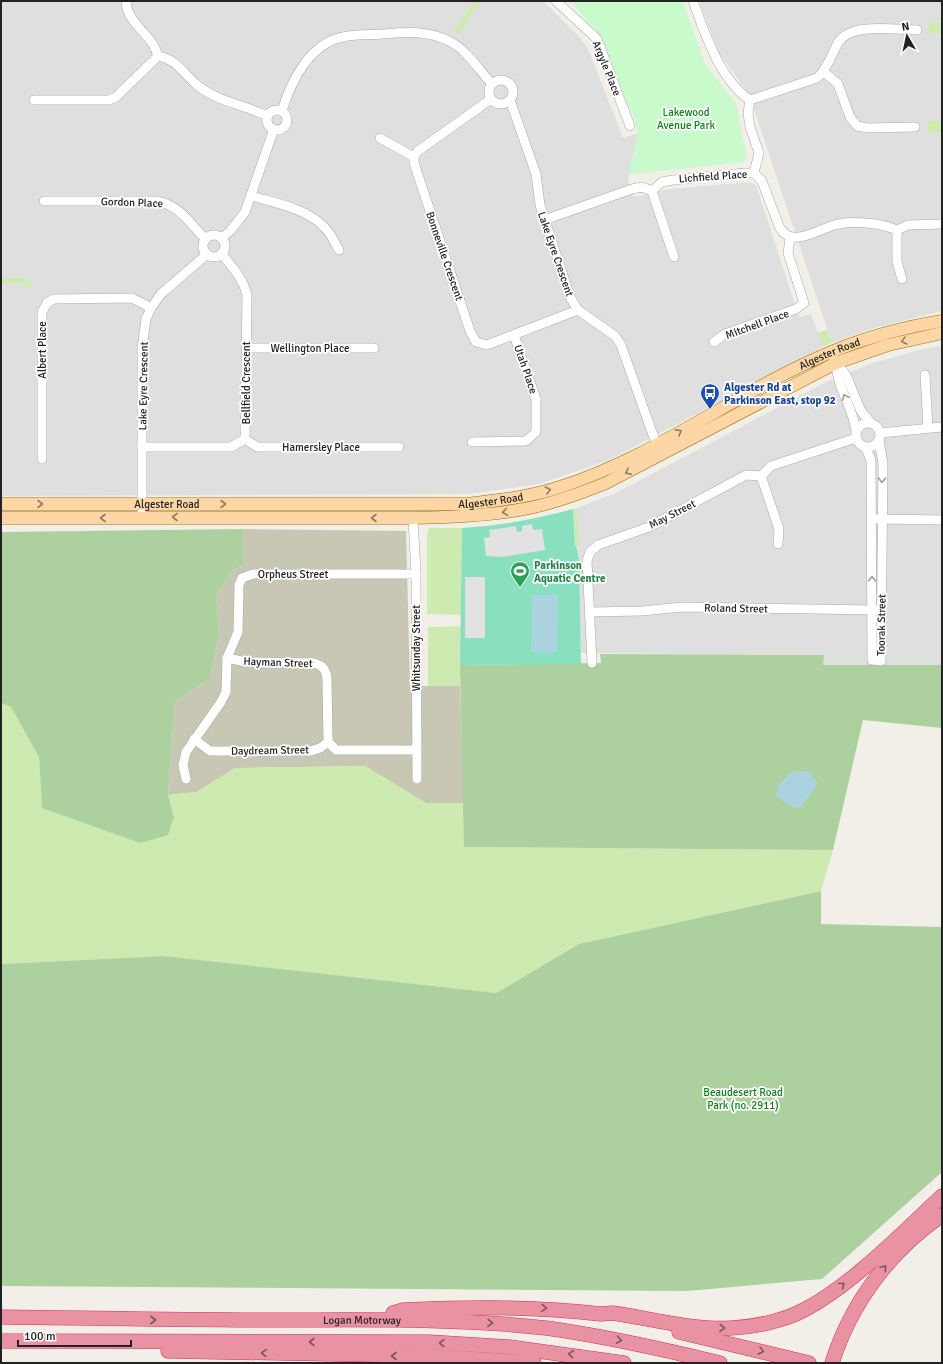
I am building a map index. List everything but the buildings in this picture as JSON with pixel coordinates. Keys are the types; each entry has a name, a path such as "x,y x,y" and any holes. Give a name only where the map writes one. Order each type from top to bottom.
{"highway":[{"path":"600,1314 614,1313 704,1327 731,1328 767,1323 786,1318 814,1304 838,1288 942,1196"},
{"path":"832,1363 836,1349 855,1310 882,1270 905,1245 942,1215"},
{"path":"367,1320 403,1310 467,1307 519,1307 600,1314 809,1363"},
{"name":"Logan Motorway","path":"1,1317 123,1320 457,1321 545,1328 657,1347 720,1363"},
{"name":"Logan Motorway","path":"1,1341 467,1344 549,1351 624,1363"},
{"path":"107,1341 134,1350 433,1356 534,1363"}],"main road":[{"name":"Algester Road","path":"1,518 413,518 495,513 544,504 606,483 660,449 877,335 942,321"},
{"name":"Algester Road","path":"833,358 942,333"},
{"name":"Algester Road","path":"1,504 468,504 505,500 559,488 660,449"},
{"path":"412,504 413,518"}],"street":[{"path":"126,1 129,17 152,40 158,56"},
{"name":"Argyle Place","path":"556,1 596,39 630,126"},
{"path":"693,1 713,56 742,95 750,100"},
{"path":"750,100 817,78 824,72 839,42 848,33 858,29 917,30"},
{"path":"282,111 285,100 304,64 315,51 326,42 343,37 408,32 434,35 450,42 469,58 492,84"},
{"path":"34,100 109,100 116,97 158,56"},
{"path":"158,56 168,58 175,62 197,85 213,95 267,116"},
{"path":"824,72 838,84 850,117 857,126 868,128 915,128"},
{"path":"500,80 508,82 513,93 510,100 499,104 491,99 488,91 492,84 500,80"},
{"path":"380,138 414,157 418,150 491,99"},
{"name":"Lake Eyre Crescent","path":"510,100 536,174 540,205 544,220 570,297 578,310 615,336 621,345 660,449"},
{"path":"750,100 748,113 750,127 759,154 754,174"},
{"path":"273,110 282,111 286,116 286,123 280,129 274,129 268,125 267,116 273,110"},
{"path":"222,238 231,230 245,212 252,196 274,129"},
{"name":"Bonneville Crescent","path":"414,157 414,163 470,331 476,342 487,345 578,310"},
{"name":"Lichfield Place","path":"652,190 662,182 673,180 754,174 762,180 783,234 790,238"},
{"path":"544,220 632,189 642,187 652,190 674,257"},
{"path":"252,196 305,213 318,221 328,231 339,250"},
{"name":"Gordon Place","path":"44,201 157,201 169,203 176,207 205,238"},
{"path":"790,238 800,237 839,224 884,224 897,230 908,225 942,224"},
{"path":"897,230 897,262 902,279"},
{"path":"212,235 222,238 225,248 222,254 212,258 206,254 202,245 205,238 212,235"},
{"name":"Mitchell Place","path":"714,342 725,334 796,310 804,303 788,253 790,238"},
{"name":"Lake Eyre Crescent","path":"142,517 142,348 146,319 151,308 161,294 206,254"},
{"name":"Bellfield Crescent","path":"142,447 231,447 245,439 247,295 244,284 222,254"},
{"name":"Albert Place","path":"42,459 42,312 47,302 54,299 132,298 151,308"},
{"name":"Utah Place","path":"472,442 526,441 536,432 536,399 514,335"},
{"name":"Wellington Place","path":"247,348 374,348"},
{"path":"833,358 846,375 861,411 871,423 877,427 880,437"},
{"path":"833,358 836,377 853,414 859,445 866,448 874,446 880,437 928,428 942,427"},
{"path":"925,375 928,428"},
{"path":"778,544 779,529 761,476 771,466 856,434 861,425 871,423"},
{"name":"Toorak Street","path":"866,448 872,460 877,519 882,610 881,661 872,660 872,610 877,519 882,463 880,437"},
{"name":"Hamersley Place","path":"245,439 257,447 399,447"},
{"name":"May Street","path":"592,663 588,561 590,552 598,545 649,527 746,475 761,476"},
{"name":"Whitsunday Street","path":"413,518 416,574 417,779"},
{"path":"877,519 942,520"},
{"name":"Orpheus Street","path":"186,779 183,765 186,752 221,702 226,692 227,658 238,632 239,585 242,578 253,574 416,574"},
{"name":"Roland Street","path":"590,612 642,611 682,607 882,610"},
{"name":"Hayman Street","path":"227,658 246,662 314,663 322,665 326,671 327,678 328,742"},
{"name":"Daydream Street","path":"194,740 210,751 311,751 320,748 328,742"},
{"path":"328,742 336,750 417,750"}],"shaded area":[{"path":"1,1 474,1 454,32 457,35 481,1 543,1 582,40 589,51 623,138 638,133 628,181 634,197 670,189 749,182 756,185 799,317 811,314 823,347 609,460 539,484 470,494 1,496 1,283 22,283 24,278 1,278"},
{"path":"699,1 942,1 942,22 929,23 928,33 942,33 942,121 928,121 928,132 942,132 942,311 874,328 832,343 749,94 719,53"},
{"path":"942,346 942,665 823,665 823,655 581,653 577,508 616,493 822,384 870,364 918,350"},
{"path":"532,524 533,530 542,529 545,550 502,557 486,556 484,538 490,537 489,530 516,526 517,532 522,531 522,526"},
{"path":"243,529 406,531 410,686 460,686 464,803 426,803 365,766 235,768 197,792 168,795 175,701 210,679 219,634 216,595 233,570 243,565"},
{"path":"465,577 485,577 485,638 465,638"}],"green space":[{"path":"474,1 481,1 458,35 453,32"},
{"name":"Lakewood Avenue Park","path":"570,1 683,1 705,64 737,105 741,133 747,153 744,162 629,174 638,133 634,118 598,33"},
{"path":"942,22 942,33 928,33 929,23"},
{"path":"928,121 942,121 942,132 928,132"},
{"path":"1,278 24,278 32,284 28,288 22,283 1,283"},
{"path":"827,330 832,343 823,347 818,333"},
{"path":"577,508 579,543 577,548 575,547 573,509"},
{"name":"Parkinson Aquatic Centre","path":"573,509 575,546 577,548 579,561 581,664 460,665 462,528 518,522"},
{"path":"429,528 462,528 461,615 427,614 427,535"},
{"path":"243,529 243,565 233,570 216,595 219,634 210,679 175,701 168,795 174,817 168,835 140,843 42,808 39,757 11,707 1,703 1,532"},
{"path":"461,626 460,686 428,686 428,627"},
{"path":"600,654 824,655 823,665 942,665 942,728 863,720 833,850 464,847 460,665 601,663"},
{"path":"1,703 11,707 39,757 42,808 174,817 168,795 197,792 235,768 365,766 426,803 464,803 464,847 833,850 821,891 579,944 496,993 164,956 1,964"},
{"name":"Beaudesert Road Park (no. 2911)","path":"821,891 821,924 942,927 942,1172 822,1279 687,1291 1,1286 1,964 164,956 496,993 579,944"}],"water":[{"path":"532,595 558,595 557,652 531,652"},
{"path":"809,771 818,783 801,807 793,808 776,796 778,786 791,772"}],"place":[{"name":"Algester Rd at Parkinson East, stop 92","path":"710,410"},
{"name":"Parkinson Aquatic Centre","path":"520,588"}]}
